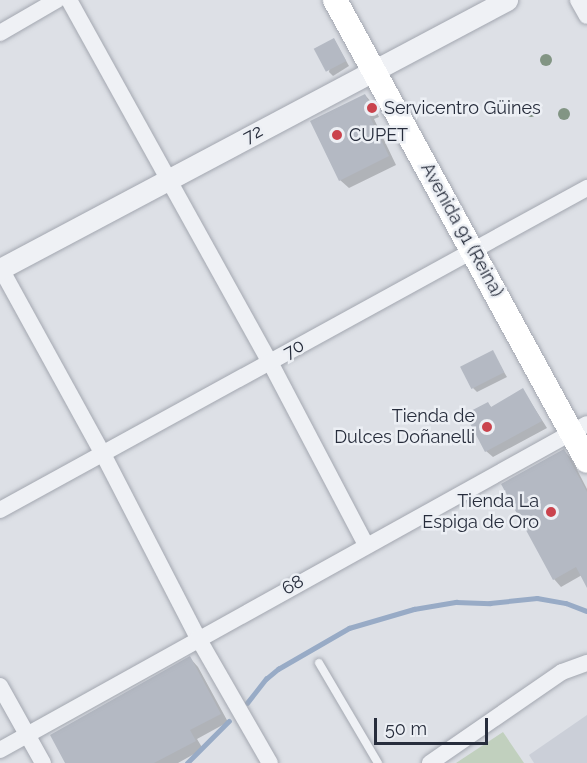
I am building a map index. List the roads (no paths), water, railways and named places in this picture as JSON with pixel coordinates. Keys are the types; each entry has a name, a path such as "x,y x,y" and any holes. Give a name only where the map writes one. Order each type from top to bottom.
{"main road":[{"name":"Avenida 91 (Reina)","path":"335,0 473,250 579,429 587,461"}],"street":[{"path":"0,33 57,0"},
{"path":"69,0 270,362 366,544"},
{"name":"72","path":"0,268 507,0"},
{"path":"578,0 587,15"},
{"name":"70","path":"0,510 587,188"},
{"path":"0,268 103,454 198,638 270,763"},
{"name":"68","path":"0,750 366,544 579,429"},
{"path":"430,763 562,672 587,663"},
{"path":"0,686 43,763"}],"lane":[{"path":"319,663 378,763"}],"waterway":[{"path":"247,703 266,679 278,669 349,628 414,609 456,602 490,603 537,598 566,603 587,611"},
{"path":"187,763 229,721"}],"place":[{"name":"Servicentro Güines","path":"372,108"},
{"name":"CUPET","path":"337,135"},
{"name":"Tienda de Dulces Doñanelli","path":"487,427"},
{"name":"Tienda La Espiga de Oro","path":"551,512"}]}
